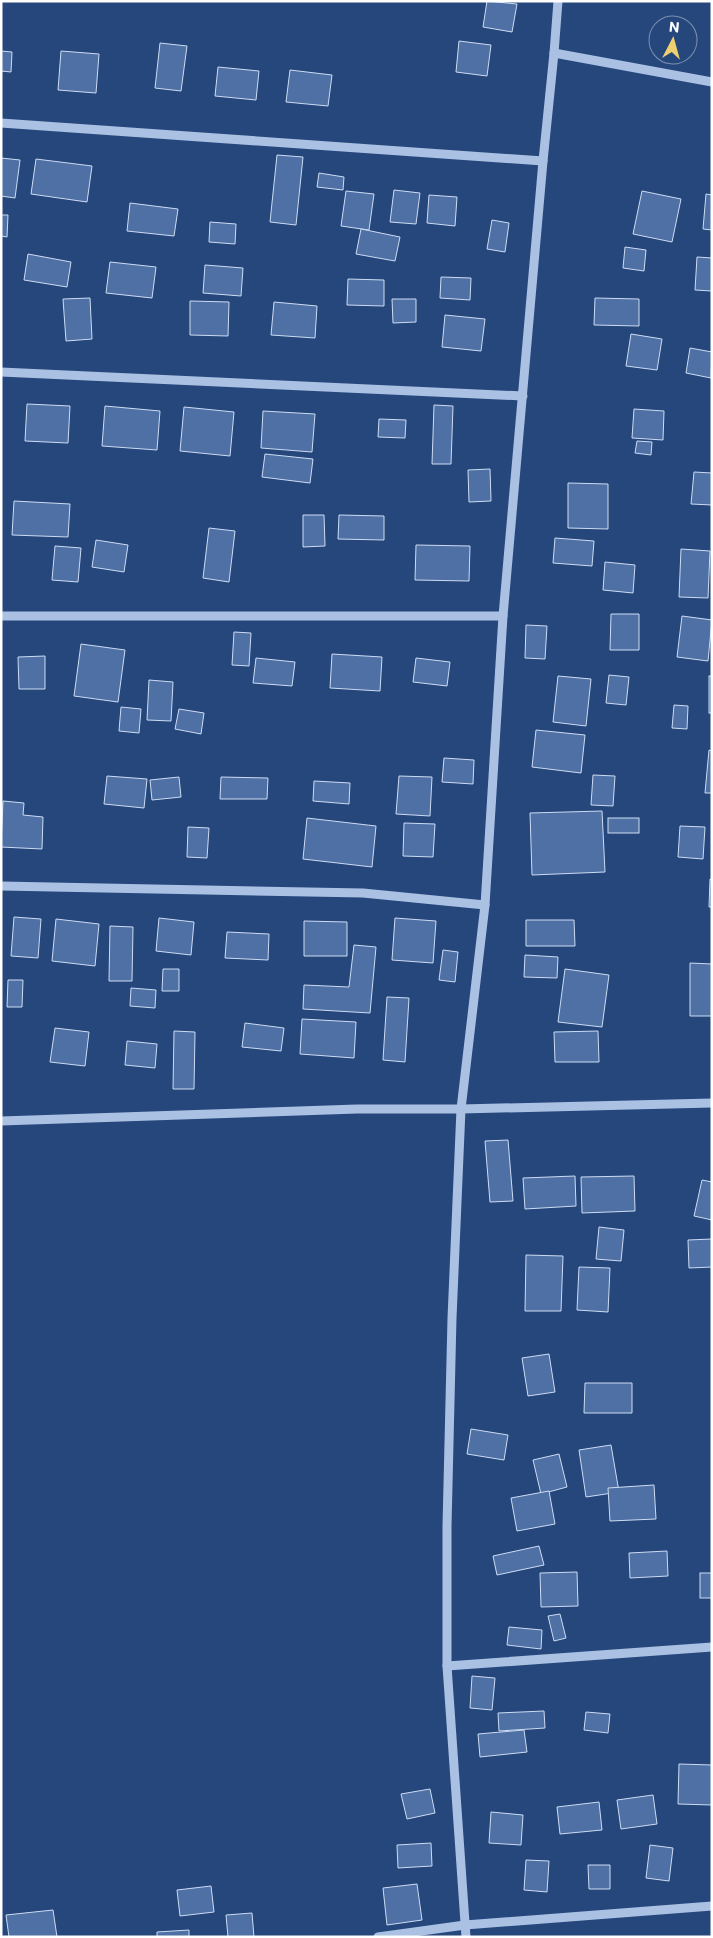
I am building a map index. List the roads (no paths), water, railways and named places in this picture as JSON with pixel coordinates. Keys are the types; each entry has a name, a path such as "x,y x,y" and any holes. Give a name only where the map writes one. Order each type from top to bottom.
{"street":[{"path":"466,1937 447,1666 447,1526 452,1318 461,1109 485,905 503,616 558,1"},
{"path":"554,53 712,82"},
{"path":"1,123 543,161"},
{"path":"1,372 523,396"},
{"path":"1,616 503,616"},
{"path":"1,886 363,893 485,905"},
{"path":"1,1121 347,1110 712,1103"},
{"path":"447,1666 712,1647"},
{"path":"378,1937 465,1925 712,1906"}]}
